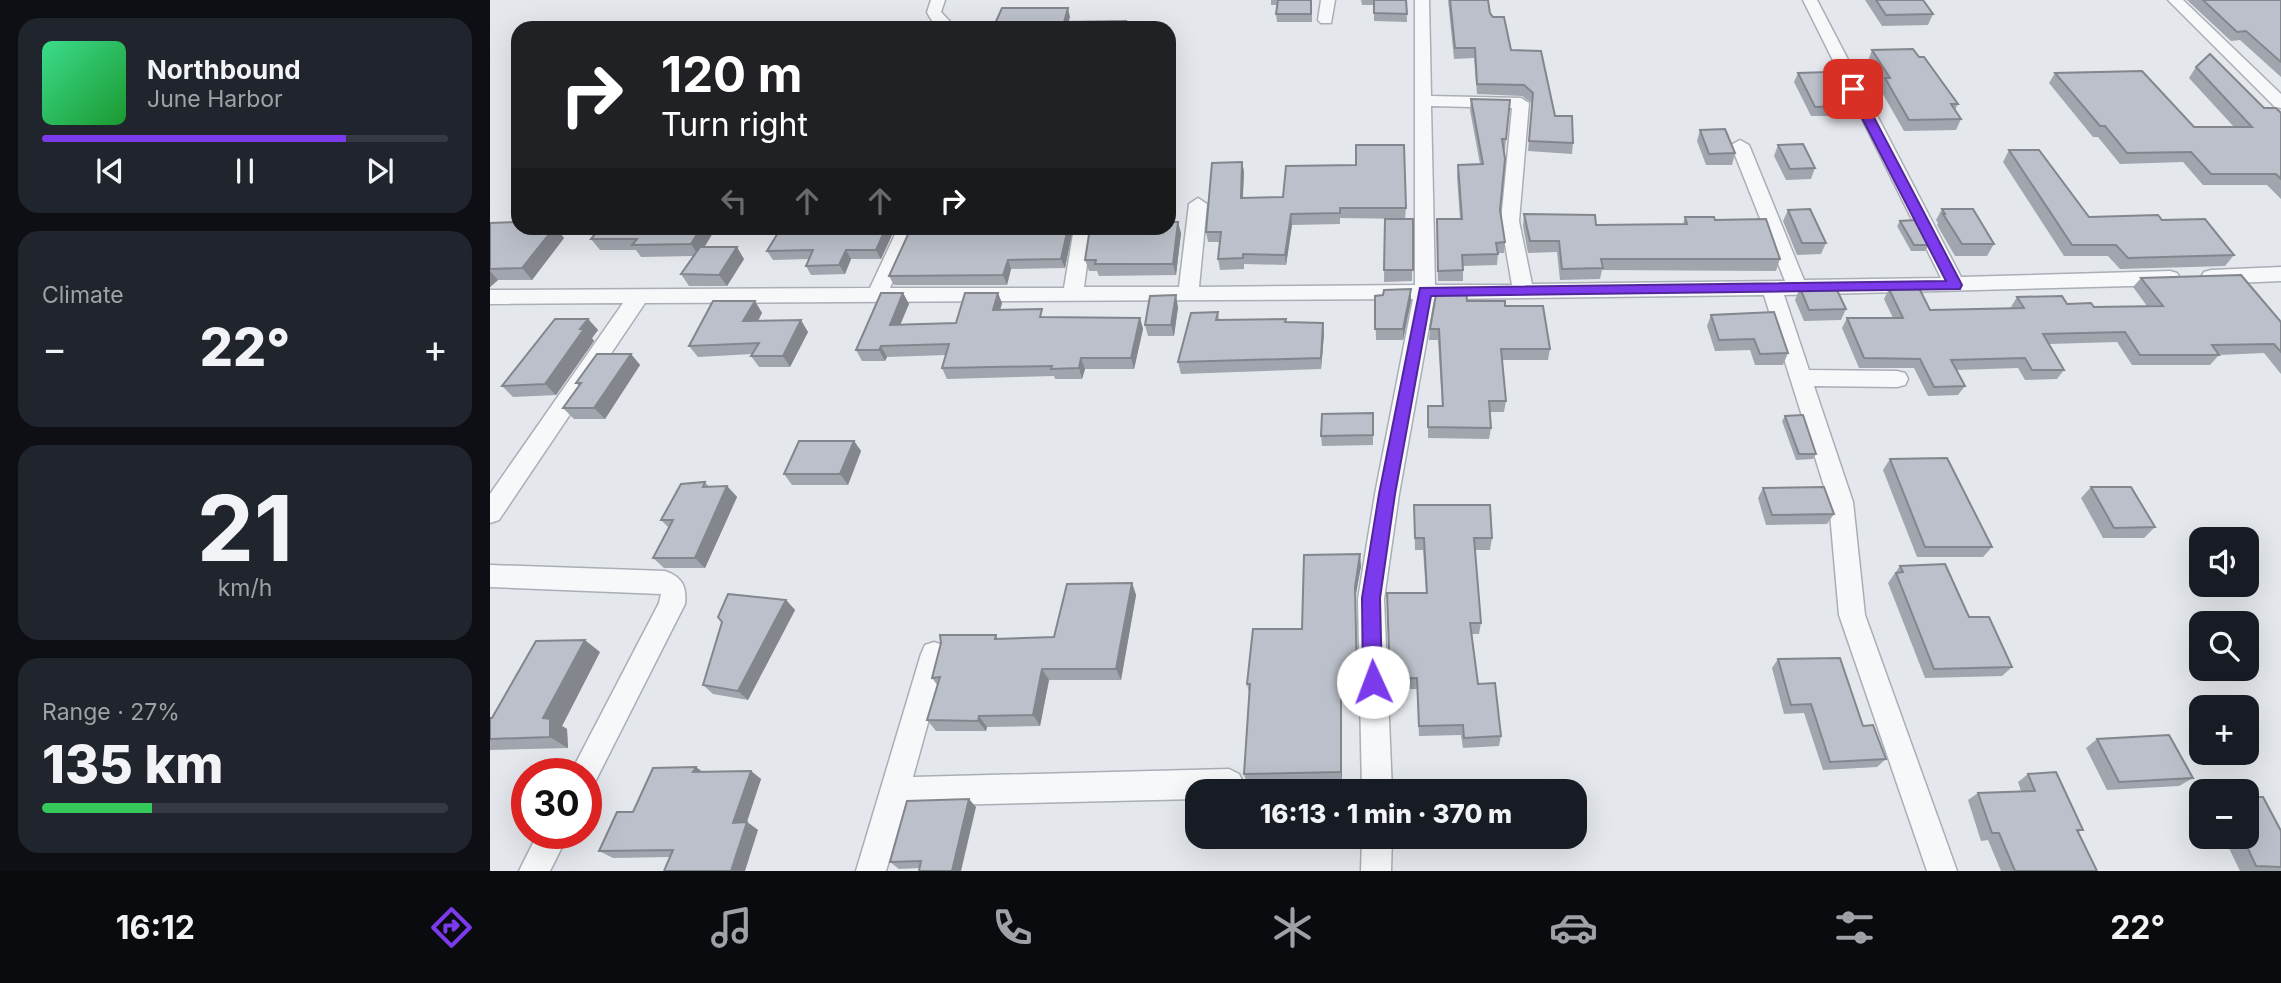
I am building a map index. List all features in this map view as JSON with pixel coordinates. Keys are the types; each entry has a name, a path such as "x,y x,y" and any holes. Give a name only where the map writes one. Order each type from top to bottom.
{"street":[{"path":"938,0 934,12 939,21"},
{"path":"1326,20 1328,0"},
{"path":"1377,779 1371,598 1387,494 1425,291 1422,0"},
{"path":"1810,0 1955,285"},
{"path":"2175,0 2281,103"},
{"path":"2258,81 2281,82"},
{"path":"1425,101 1521,103 1510,221 1523,290"},
{"path":"1740,145 1797,287"},
{"path":"1188,292 1198,204"},
{"path":"877,295 904,235"},
{"path":"1073,295 1082,235"},
{"path":"490,297 1073,295 1955,285 2281,274"},
{"path":"1771,287 1841,502 1852,615 1942,871"},
{"path":"490,513 639,296"},
{"path":"1800,378 1897,379"},
{"path":"490,576 665,582 674,590 672,604 592,758"},
{"path":"871,871 934,654"},
{"path":"894,792 1185,785"},
{"path":"534,871 546,849"},
{"path":"1376,871 1377,849"}],"building":[{"path":"1278,0 1311,0 1311,14 1276,14"},
{"path":"1374,0 1406,0 1407,14 1374,13"},
{"path":"1450,0 1488,0 1493,17 1504,17 1511,50 1541,51 1555,116 1572,116 1573,143 1529,141 1533,93 1524,85 1477,84 1475,48 1455,48"},
{"path":"1876,0 1923,0 1933,14 1886,15"},
{"path":"2203,0 2281,0 2281,62 2246,31 2237,32"},
{"path":"1002,8 1068,8 1064,21 996,21"},
{"path":"1913,49 1919,57 1924,57 1958,104 1951,104 1961,119 1909,120 1885,78 1890,78 1872,50"},
{"path":"2210,54 2264,108 2276,108 2281,113 2281,179 2276,174 2211,174 2191,152 2127,153 2055,73 2142,71 2194,127 2252,127 2196,67"},
{"path":"1828,72 1846,106 1815,107 1798,73"},
{"path":"1471,99 1510,100 1506,139 1502,139 1505,159 1500,210 1505,242 1496,243 1498,254 1462,255 1463,270 1438,271 1437,219 1462,219 1458,165 1483,164"},
{"path":"1725,129 1735,153 1709,154 1700,130"},
{"path":"1803,144 1815,168 1790,169 1778,145"},
{"path":"1356,145 1404,145 1406,208 1340,208 1340,213 1291,214 1285,255 1243,254 1243,258 1218,259 1221,232 1206,232 1212,163 1242,162 1241,198 1283,197 1286,166 1356,165"},
{"path":"2009,150 2039,150 2089,217 2158,215 2162,220 2205,219 2234,255 2128,258 2116,245 2072,245"},
{"path":"1810,209 1826,243 1802,243 1788,210"},
{"path":"1942,209 1973,209 1994,244 1962,244"},
{"path":"1524,214 1595,215 1596,225 1687,224 1685,217 1714,217 1715,220 1766,219 1780,259 1601,259 1603,268 1562,269 1559,241 1530,241"},
{"path":"1385,219 1413,219 1413,270 1384,270"},
{"path":"1916,220 1929,245 1914,245 1900,221"},
{"path":"511,222 511,235 548,235 522,268 490,269 490,223"},
{"path":"1178,222 1173,264 1095,264 1096,260 1085,260 1089,235 1176,235"},
{"path":"594,235 697,235 691,244 632,245 637,239 591,239"},
{"path":"777,235 883,235 876,250 846,250 839,265 806,266 813,250 767,251"},
{"path":"908,235 1066,235 1061,259 1008,260 1003,275 889,276"},
{"path":"700,247 737,247 719,275 681,274"},
{"path":"2241,275 2281,322 2281,352 2274,344 2212,345 2219,355 2140,355 2125,332 2043,334 2064,370 2032,370 2025,358 1951,360 1965,386 1934,387 1920,359 1864,358 1847,318 1903,318 1889,289 1919,288 1930,310 2024,308 2017,297 2062,296 2067,304 2091,303 2094,307 2163,306 2141,278"},
{"path":"1800,288 1836,288 1846,309 1809,310"},
{"path":"1411,289 1403,329 1375,329 1375,296 1383,295 1384,290"},
{"path":"1437,289 1466,289 1467,301 1505,301 1505,306 1543,306 1550,349 1501,349 1506,401 1489,401 1491,428 1428,427 1428,406 1443,406 1439,329 1430,329"},
{"path":"881,293 903,293 890,325 956,323 965,293 998,293 993,310 1042,309 1040,317 1140,318 1131,358 1081,358 1079,368 942,368 949,344 881,346 879,350 856,350"},
{"path":"1176,295 1171,325 1145,325 1150,296"},
{"path":"713,301 755,301 743,321 801,320 783,356 751,356 759,343 689,346"},
{"path":"1218,312 1216,320 1286,319 1285,322 1323,323 1321,358 1178,362 1191,313"},
{"path":"1774,312 1788,353 1760,354 1754,339 1719,340 1711,315"},
{"path":"555,319 588,319 580,329 584,329 545,384 502,386"},
{"path":"597,354 631,354 594,408 563,408 581,383 576,383"},
{"path":"1373,413 1373,435 1321,436 1322,414"},
{"path":"1803,415 1816,454 1799,454 1785,416"},
{"path":"799,441 854,441 840,474 784,474"},
{"path":"1947,458 1992,547 1925,547 1890,459"},
{"path":"705,482 703,487 727,486 695,558 653,558 673,520 661,520 681,484"},
{"path":"1824,487 1834,514 1772,515 1763,488"},
{"path":"2091,487 2131,487 2155,527 2114,528"},
{"path":"1414,505 1490,505 1492,538 1474,538 1481,623 1470,623 1478,684 1495,683 1501,736 1464,738 1463,725 1419,726 1417,678 1390,679 1387,593 1427,593 1424,538 1415,538"},
{"path":"1360,554 1355,587 1357,679 1344,679 1344,684 1341,684 1341,772 1244,774 1250,684 1247,684 1253,629 1302,629 1304,555"},
{"path":"1945,564 1969,617 1989,617 2012,667 1934,669 1896,573 1903,572 1900,566"},
{"path":"1132,583 1116,669 1042,669 1033,715 979,716 978,721 927,720 940,677 932,678 941,643 940,635 996,635 995,639 1054,637 1067,584"},
{"path":"728,594 786,600 738,691 703,685 722,622 718,617"},
{"path":"585,640 543,718 550,719 550,737 490,739 490,718 536,641"},
{"path":"1840,658 1863,726 1873,725 1886,759 1830,762 1811,704 1791,705 1778,659"},
{"path":"2169,735 2193,778 2119,782 2097,739"},
{"path":"696,767 693,772 751,771 733,823 747,822 731,871 664,871 673,850 599,851 617,812 633,812 653,768"},
{"path":"2056,772 2083,830 2077,830 2097,871 2015,871 1999,833 1992,833 1978,793 2035,791 2028,774"},
{"path":"2259,797 2263,797 2281,831 2281,867 2256,866 2248,849 2259,849"},
{"path":"969,799 952,871 919,871 921,861 890,862 907,801"}],"route":[{"path":"1373,682 1371,598 1387,494 1425,291 1955,285 1853,89"}]}
